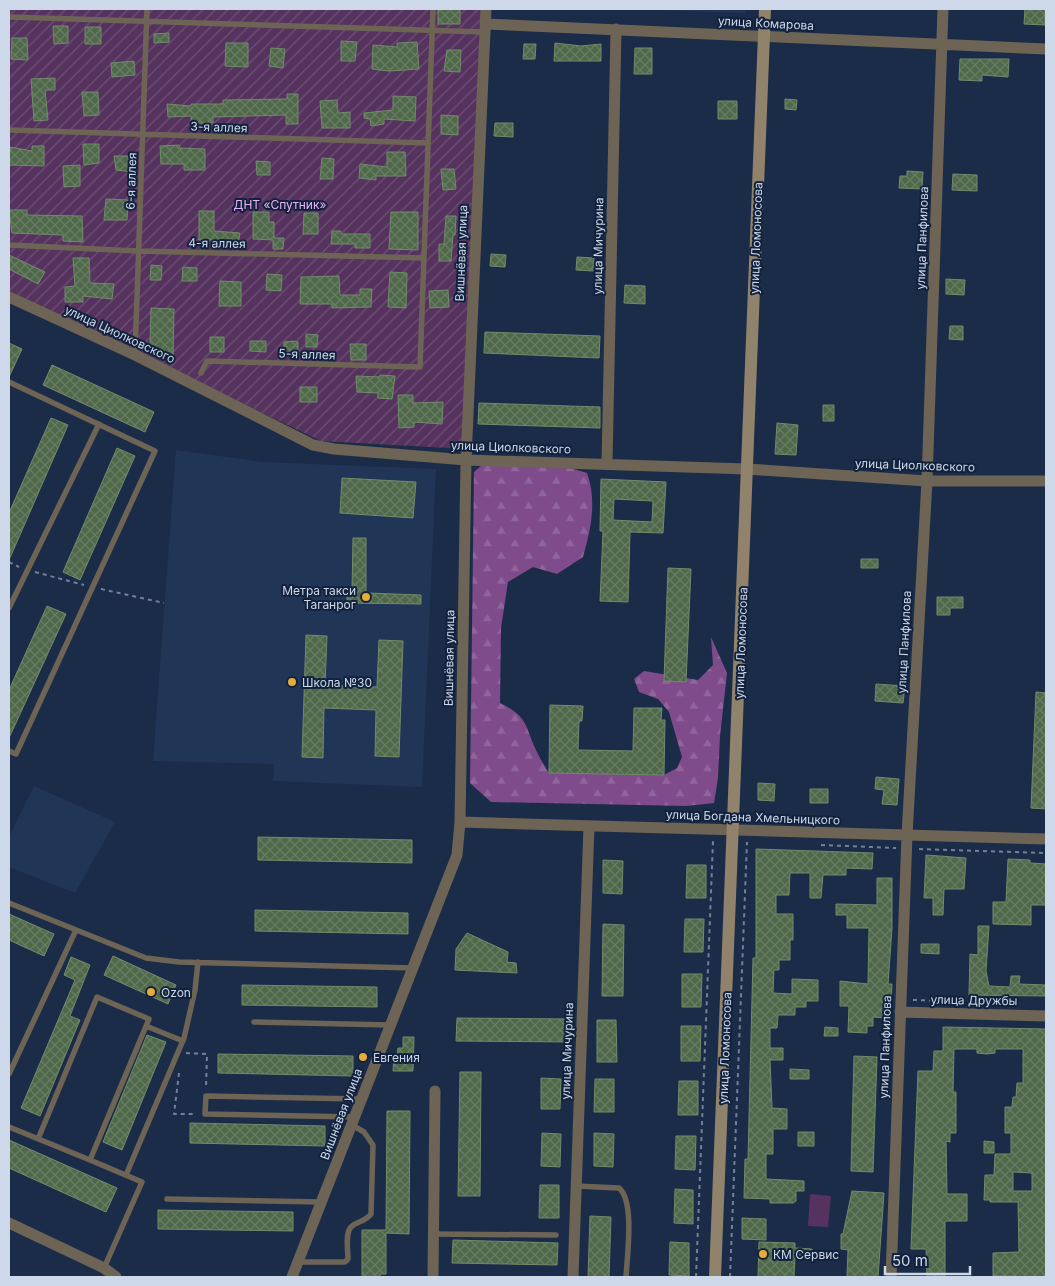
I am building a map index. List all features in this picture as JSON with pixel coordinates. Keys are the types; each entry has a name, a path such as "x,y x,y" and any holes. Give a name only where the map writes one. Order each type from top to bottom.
{"street":[{"name":"Вишнёвая улица","path":"292,1277 457,855 460,822 466,460 486,9"},
{"name":"улица Ломоносова","path":"715,1277 765,9"},
{"name":"улица Панфилова","path":"891,1277 906,835 927,481 943,9"},
{"name":"улица Комарова","path":"484,28 616,29 764,38 1046,49"},
{"name":"улица Мичурина","path":"607,464 616,29"},
{"name":"улица Циолковского","path":"9,296 135,355 313,444 334,449 466,460 747,469 927,481 1046,481"},
{"name":"улица Богдана Хмельницкого","path":"460,822 1046,839"},
{"name":"улица Мичурина","path":"573,1277 589,826"},
{"name":"улица Дружбы","path":"900,1012 1046,1016"},
{"path":"433,1277 435,1091"},
{"path":"9,1223 104,1268 116,1277"}],"lane":[{"name":"6-я аллея","path":"135,355 147,9"},
{"path":"424,258 432,9"},
{"path":"9,16 432,32 484,28"},
{"name":"3-я аллея","path":"9,130 428,143"},
{"name":"4-я аллея","path":"9,245 138,251 424,258"},
{"name":"5-я аллея","path":"201,373 207,361 420,367 424,258"},
{"path":"9,382 155,451 16,754 9,751"},
{"path":"9,608 99,424"},
{"path":"9,903 146,958 198,962 414,968"},
{"path":"9,1074 76,930"},
{"path":"126,1175 183,1041 195,990 198,962"},
{"path":"38,1139 97,997 149,1018 90,1160"},
{"path":"254,1022 391,1025"},
{"path":"146,1026 183,1041"},
{"path":"298,1262 345,1262 348,1259 349,1232 352,1226 366,1220 371,1214 373,1145 353,1121 205,1114 206,1096 361,1100"},
{"path":"9,1127 142,1182 104,1268"},
{"path":"576,1186 619,1188 623,1191 629,1208 626,1277"},
{"path":"167,1199 322,1202"},
{"path":"433,1234 556,1235"}],"path":[{"path":"696,1277 713,841"},
{"path":"730,1277 746,842"},
{"path":"901,999 998,1002"},
{"path":"183,1041 181,1054 207,1054 206,1096"},
{"path":"179,1071 174,1114 205,1114"}],"shaded area":[{"path":"623,9 745,9 745,13"},
{"name":"Школа №30","path":"176,450 264,462 436,469 422,787 273,781 274,764 153,761"},
{"path":"34,786 115,822 75,893 9,867 9,837"}],"green space":[{"name":"ДНТ «Спутник»","path":"9,9 483,9 466,449 321,441 9,292"},
{"path":"488,460 554,463 587,473 592,494 592,515 583,557 557,574 533,567 508,582 501,628 500,703 517,713 525,723 538,755 549,773 664,775 677,768 682,757 669,712 658,699 639,692 634,679 644,671 698,680 713,665 711,637 727,673 714,803 686,806 491,802 470,783 474,472"},
{"path":"810,1194 831,1196 828,1227 808,1226"}],"building":[{"path":"438,9 460,9 460,24 438,24"},
{"path":"1025,9 1045,9 1045,25 1024,24"},
{"path":"53,26 68,26 68,43 54,44"},
{"path":"85,27 101,27 101,44 85,44"},
{"path":"169,33 169,42 154,43 154,34"},
{"path":"12,38 27,38 28,60 11,59"},
{"path":"341,41 357,42 355,61 341,61"},
{"path":"417,42 419,69 389,71 372,69 373,45 397,47 397,43"},
{"path":"226,43 248,43 248,67 225,66"},
{"path":"555,43 581,46 601,44 601,61 554,61"},
{"path":"524,44 536,44 535,59 523,59"},
{"path":"271,48 285,49 283,68 269,66"},
{"path":"635,48 652,48 652,74 634,74"},
{"path":"447,50 461,50 460,72 444,71"},
{"path":"960,59 1009,59 1008,77 982,75 982,81 959,80"},
{"path":"134,61 135,75 112,77 111,63"},
{"path":"55,78 55,90 45,90 48,120 34,121 31,79"},
{"path":"82,92 98,92 99,115 84,116"},
{"path":"287,94 298,94 298,124 286,124 286,115 213,117 213,123 191,123 191,116 168,117 167,104 191,106 191,104 223,104 223,100 287,99"},
{"path":"393,96 416,97 415,121 384,119 384,124 371,126 370,119 364,118 364,113 393,110"},
{"path":"785,99 797,100 796,110 785,109"},
{"path":"337,100 338,113 350,112 350,128 322,128 320,101"},
{"path":"718,101 737,101 737,119 718,119"},
{"path":"441,115 458,116 458,135 441,134"},
{"path":"495,123 513,123 513,137 494,136"},
{"path":"83,144 99,144 99,163 84,165"},
{"path":"179,145 180,148 205,149 205,170 184,170 184,164 161,164 160,146"},
{"path":"32,146 44,146 44,166 9,165 10,147 32,151"},
{"path":"387,152 405,152 406,176 376,176 376,180 359,178 360,164 387,167"},
{"path":"114,156 135,156 134,172 116,170"},
{"path":"322,158 334,159 333,179 320,179"},
{"path":"256,161 270,162 270,175 257,175"},
{"path":"80,165 80,186 64,187 63,166"},
{"path":"441,169 454,169 456,189 443,190"},
{"path":"907,171 923,172 922,189 899,188 900,176 907,176"},
{"path":"953,174 977,175 977,191 952,190"},
{"path":"106,199 128,200 127,220 104,220"},
{"path":"9,210 27,210 27,215 82,216 83,242 63,241 63,235 12,233"},
{"path":"199,211 214,211 214,231 240,233 238,244 225,243 225,240 199,240"},
{"path":"253,212 269,212 269,222 274,222 274,238 284,238 283,249 273,249 273,240 253,239"},
{"path":"391,212 418,212 418,250 389,249"},
{"path":"304,213 318,213 318,234 303,234"},
{"path":"446,216 456,216 451,261 439,261 439,244 444,244"},
{"path":"332,231 341,231 341,234 370,234 370,248 355,248 355,244 331,244"},
{"path":"491,254 506,255 505,267 490,266"},
{"path":"9,255 45,272 38,284 9,269"},
{"path":"577,257 594,258 593,271 576,270"},
{"path":"73,258 89,258 90,283 114,284 112,299 83,296 83,302 65,302 65,287 75,286"},
{"path":"151,265 162,266 161,280 150,280"},
{"path":"183,267 197,268 197,281 182,281"},
{"path":"390,272 407,273 406,308 388,307"},
{"path":"267,274 282,275 281,291 266,290"},
{"path":"339,276 340,295 360,295 360,289 372,289 371,307 332,308 332,304 300,304 301,277"},
{"path":"946,279 965,280 964,295 946,294"},
{"path":"220,281 241,282 241,306 219,306"},
{"path":"625,285 645,286 645,304 624,303"},
{"path":"448,290 449,307 430,308 429,291"},
{"path":"151,308 174,309 173,358 150,344"},
{"path":"950,326 963,326 963,340 949,339"},
{"path":"485,332 600,336 599,358 484,353"},
{"path":"306,334 318,335 317,347 306,347"},
{"path":"210,337 224,337 224,352 210,352"},
{"path":"250,341 266,341 266,352 250,351"},
{"path":"284,342 298,342 298,352 284,352"},
{"path":"9,343 22,349 9,377"},
{"path":"350,344 366,344 366,360 351,360"},
{"path":"52,365 154,412 145,432 43,385"},
{"path":"380,375 395,376 392,399 378,398 378,393 357,392 356,376 380,377"},
{"path":"300,387 317,387 317,402 300,402"},
{"path":"398,395 413,395 413,403 443,402 442,424 414,422 414,427 399,428"},
{"path":"479,403 600,407 600,428 478,424"},
{"path":"823,405 834,405 834,421 823,421"},
{"path":"51,418 68,425 9,560 9,513"},
{"path":"777,423 798,425 796,455 775,454"},
{"path":"117,448 135,456 80,580 63,572"},
{"path":"342,478 416,482 413,518 340,513"},
{"path":"601,479 666,482 663,533 630,532 628,602 600,601 603,531 600,531","holes":["614,499 653,501 652,522 613,520"]},
{"path":"353,538 366,538 366,591 368,593 421,595 421,604 347,603 347,591 352,591"},
{"path":"861,559 878,559 878,568 861,568"},
{"path":"668,568 691,569 686,682 664,681"},
{"path":"937,597 963,597 963,608 950,608 950,615 937,615"},
{"path":"47,606 66,614 9,738 9,690"},
{"path":"306,635 327,636 325,685 377,687 379,640 403,641 399,757 375,756 376,710 324,708 323,758 302,757"},
{"path":"876,684 905,686 903,703 875,701"},
{"path":"1036,692 1046,693 1046,809 1031,808"},
{"path":"550,705 583,706 582,721 579,721 578,750 633,751 634,708 662,708 661,720 665,720 664,775 549,773"},
{"path":"876,777 899,779 897,805 882,804 884,790 875,789"},
{"path":"758,783 775,784 774,801 758,800"},
{"path":"810,789 828,789 828,803 810,803"},
{"path":"258,837 412,840 412,863 258,860"},
{"path":"756,849 873,853 872,869 846,868 846,875 823,875 821,898 810,898 810,873 790,873 789,895 776,895 776,914 793,914 793,940 790,940 790,960 779,960 779,970 774,970 773,993 792,994 792,979 818,980 818,1001 806,1001 806,1007 795,1007 795,1015 778,1015 777,1028 770,1028 770,1048 783,1048 783,1060 770,1060 772,1108 787,1109 787,1129 773,1129 773,1154 766,1154 766,1179 804,1181 804,1191 796,1191 796,1201 793,1203 770,1203 770,1199 744,1198 745,1159 748,1159 753,958 756,958"},
{"path":"926,855 966,858 964,889 944,889 943,915 933,915 933,898 924,898"},
{"path":"1008,859 1030,860 1030,863 1046,864 1046,905 1031,905 1031,925 993,924 993,902 1006,902"},
{"path":"603,860 623,861 622,894 603,893"},
{"path":"687,865 706,865 706,898 686,898"},
{"path":"877,878 892,878 892,928 888,984 892,984 891,1003 889,1003 888,1018 873,1017 873,1026 867,1026 867,1033 848,1032 849,1006 840,1006 840,981 868,984 869,928 847,928 847,915 836,915 836,904 877,905"},
{"path":"255,910 408,913 408,934 255,931"},
{"path":"9,914 54,934 44,956 9,940"},
{"path":"685,919 704,919 703,952 684,952"},
{"path":"603,924 624,925 623,996 602,996"},
{"path":"978,926 989,926 986,971 989,986 1010,987 1011,976 1020,976 1019,984 1046,985 1046,996 969,995 970,954 978,955"},
{"path":"467,933 508,952 507,962 516,963 517,973 455,970 456,949"},
{"path":"921,944 939,944 939,954 921,953"},
{"path":"113,956 176,985 168,1004 104,975"},
{"path":"71,957 90,965 70,1016 80,1020 40,1116 21,1108 75,980 64,975"},
{"path":"682,974 702,974 701,1007 682,1007"},
{"path":"242,985 377,987 377,1007 242,1005"},
{"path":"457,1018 570,1019 570,1042 456,1041"},
{"path":"597,1020 616,1020 617,1062 597,1062"},
{"path":"681,1026 701,1026 700,1061 681,1061"},
{"path":"825,1027 838,1028 838,1036 824,1036"},
{"path":"943,1027 1046,1029 1046,1277 993,1276 993,1253 1019,1252 1018,1202 990,1202 990,1200 984,1200 985,1175 994,1175 995,1154 1011,1154 1011,1133 1005,1133 1005,1107 1012,1107 1013,1097 1016,1097 1017,1083 1023,1083 1023,1049 995,1049 995,1053 987,1054 977,1053 977,1049 954,1049 953,1092 956,1092 956,1133 950,1133 950,1142 946,1141 947,1194 967,1194 967,1221 945,1221 945,1277 927,1277 926,1249 911,1249 918,1071 933,1071 934,1051 943,1051","holes":["1013,1172 1032,1173 1032,1191 1013,1191"]},
{"path":"147,1035 166,1042 122,1150 103,1142"},
{"path":"403,1037 414,1037 413,1071 393,1071 394,1056 397,1056 398,1048 403,1048"},
{"path":"218,1054 353,1056 353,1076 218,1073"},
{"path":"854,1056 877,1057 873,1172 851,1171"},
{"path":"790,1069 809,1070 809,1079 790,1079"},
{"path":"460,1072 481,1072 480,1196 458,1196"},
{"path":"541,1078 561,1079 560,1109 541,1109"},
{"path":"595,1079 614,1079 614,1112 594,1112"},
{"path":"679,1081 698,1081 698,1115 678,1115"},
{"path":"387,1111 410,1111 409,1234 386,1233 386,1274 380,1274 380,1277 362,1277 362,1230 386,1230"},
{"path":"190,1123 325,1126 325,1146 190,1143"},
{"path":"798,1132 814,1132 814,1146 798,1146"},
{"path":"542,1133 561,1134 560,1167 541,1166"},
{"path":"594,1133 614,1134 613,1167 594,1166"},
{"path":"676,1136 696,1136 695,1170 675,1169"},
{"path":"9,1140 117,1188 106,1212 9,1168"},
{"path":"984,1141 994,1142 994,1153 984,1153"},
{"path":"540,1185 559,1185 559,1218 539,1218"},
{"path":"675,1189 693,1190 693,1224 674,1223"},
{"path":"852,1191 884,1193 878,1277 847,1277 848,1250 841,1249 841,1234 843,1234"},
{"path":"158,1210 293,1212 293,1231 158,1229"},
{"path":"590,1216 611,1217 609,1277 588,1277"},
{"path":"742,1218 766,1219 766,1240 742,1239"},
{"path":"453,1240 558,1243 557,1265 452,1263"},
{"path":"670,1242 689,1243 689,1276 669,1275"},
{"path":"759,1242 795,1243 795,1248 812,1249 812,1259 795,1258 794,1277 758,1277"}],"place":[{"name":"Метра такси Таганрог","path":"366,597"},
{"name":"Школа №30","path":"292,682"},
{"name":"Ozon","path":"151,992"},
{"name":"Евгения","path":"363,1057"},
{"name":"КМ Сервис","path":"763,1254"}]}
